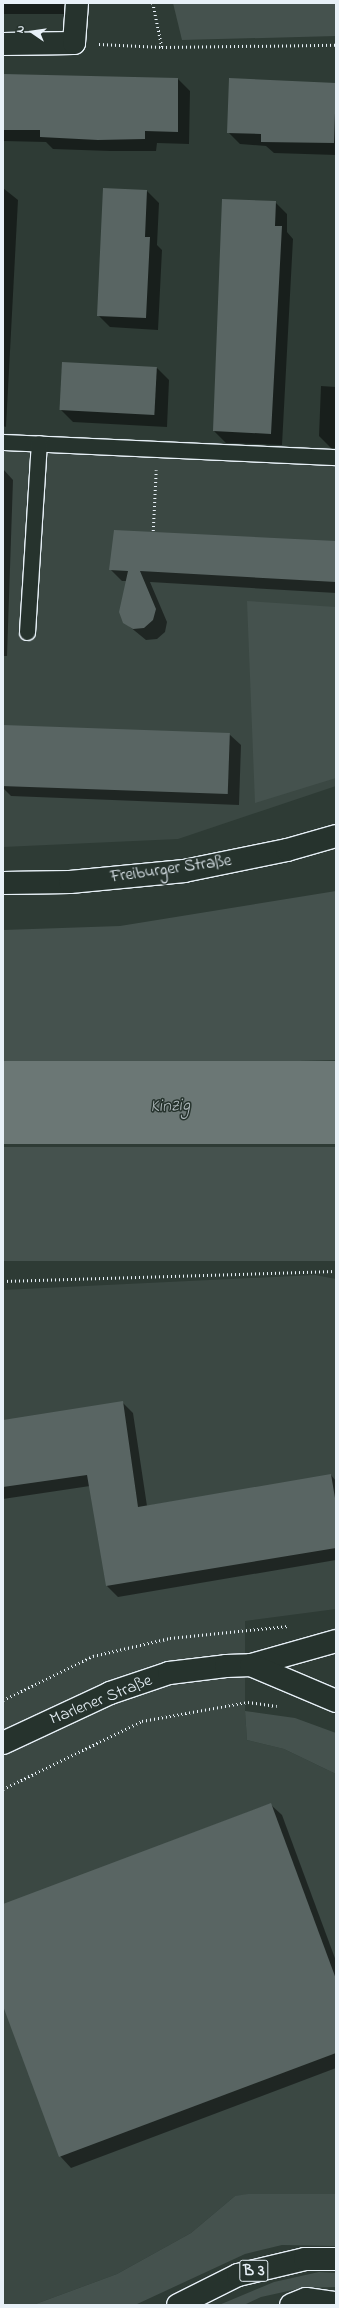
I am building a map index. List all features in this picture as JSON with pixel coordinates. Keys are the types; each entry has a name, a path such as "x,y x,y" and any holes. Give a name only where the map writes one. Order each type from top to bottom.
{"main road":[{"path":"3,44 74,43 77,3"},
{"name":"Freiburger Straße","path":"3,883 70,882 184,871 287,850 336,836"},
{"name":"Marlener Straße","path":"3,1743 110,1693 169,1674 251,1665 298,1650 336,1641"},
{"name":"Marlener Straße","path":"298,1650 336,1656"},
{"path":"251,1665 336,1701"},
{"path":"294,1684 336,1688"},
{"name":"B 3","path":"178,2305 238,2275 305,2259 336,2259"},
{"path":"291,2305 306,2300 336,2303"}],"lane":[{"path":"3,442 336,457"},
{"path":"28,632 39,443"}],"path":[{"path":"153,3 162,47"},
{"path":"74,43 162,47 336,45"},
{"path":"153,531 158,449"},
{"path":"3,1281 336,1270"},
{"path":"3,1789 142,1721 248,1702 280,1706"}],"shaded area":[{"path":"173,3 336,3 336,36 182,40"},
{"path":"3,433 336,448 336,786 178,839 3,847"},
{"path":"247,601 336,607 336,778 255,803"},
{"path":"336,891 336,1060 3,1069 3,930 120,926"},
{"path":"3,1147 336,1147 336,1261 3,1261"},
{"path":"315,1275 336,1279 336,1609 245,1621 245,1711 247,1740 284,1749 336,1774 336,2194 235,2196 191,2233 117,2274 33,2305 3,2305 3,1290"},
{"path":"245,1711 295,1718 336,1733 336,1774 284,1749 247,1740"},
{"path":"248,2194 336,2194 336,2246 282,2245 245,2254 135,2305 33,2305 117,2274 191,2233 235,2196"},
{"path":"319,2272 336,2273 336,2287 302,2288 261,2297 244,2305 219,2305 274,2282"}],"water":[{"name":"Kinzig","path":"3,1061 336,1061 336,1144 3,1144"}],"building":[{"path":"3,74 178,78 178,132 145,131 145,139 98,140 40,137 40,130 3,130"},
{"path":"229,78 336,83 334,143 261,142 261,134 227,133"},
{"path":"103,188 147,190 145,237 150,237 146,318 97,316"},
{"path":"222,199 276,201 275,226 282,226 271,434 213,431"},
{"path":"62,362 157,367 154,415 59,410"},
{"path":"114,530 336,541 336,582 140,571 156,609 153,620 144,628 133,629 123,623 119,612 128,571 109,570"},
{"path":"3,725 230,733 228,794 3,786"},
{"path":"123,1401 138,1507 331,1474 336,1504 336,1548 106,1586 87,1475 3,1487 3,1420"},
{"path":"271,1803 336,1979 336,2053 59,2157 3,2006 3,1904"}]}
